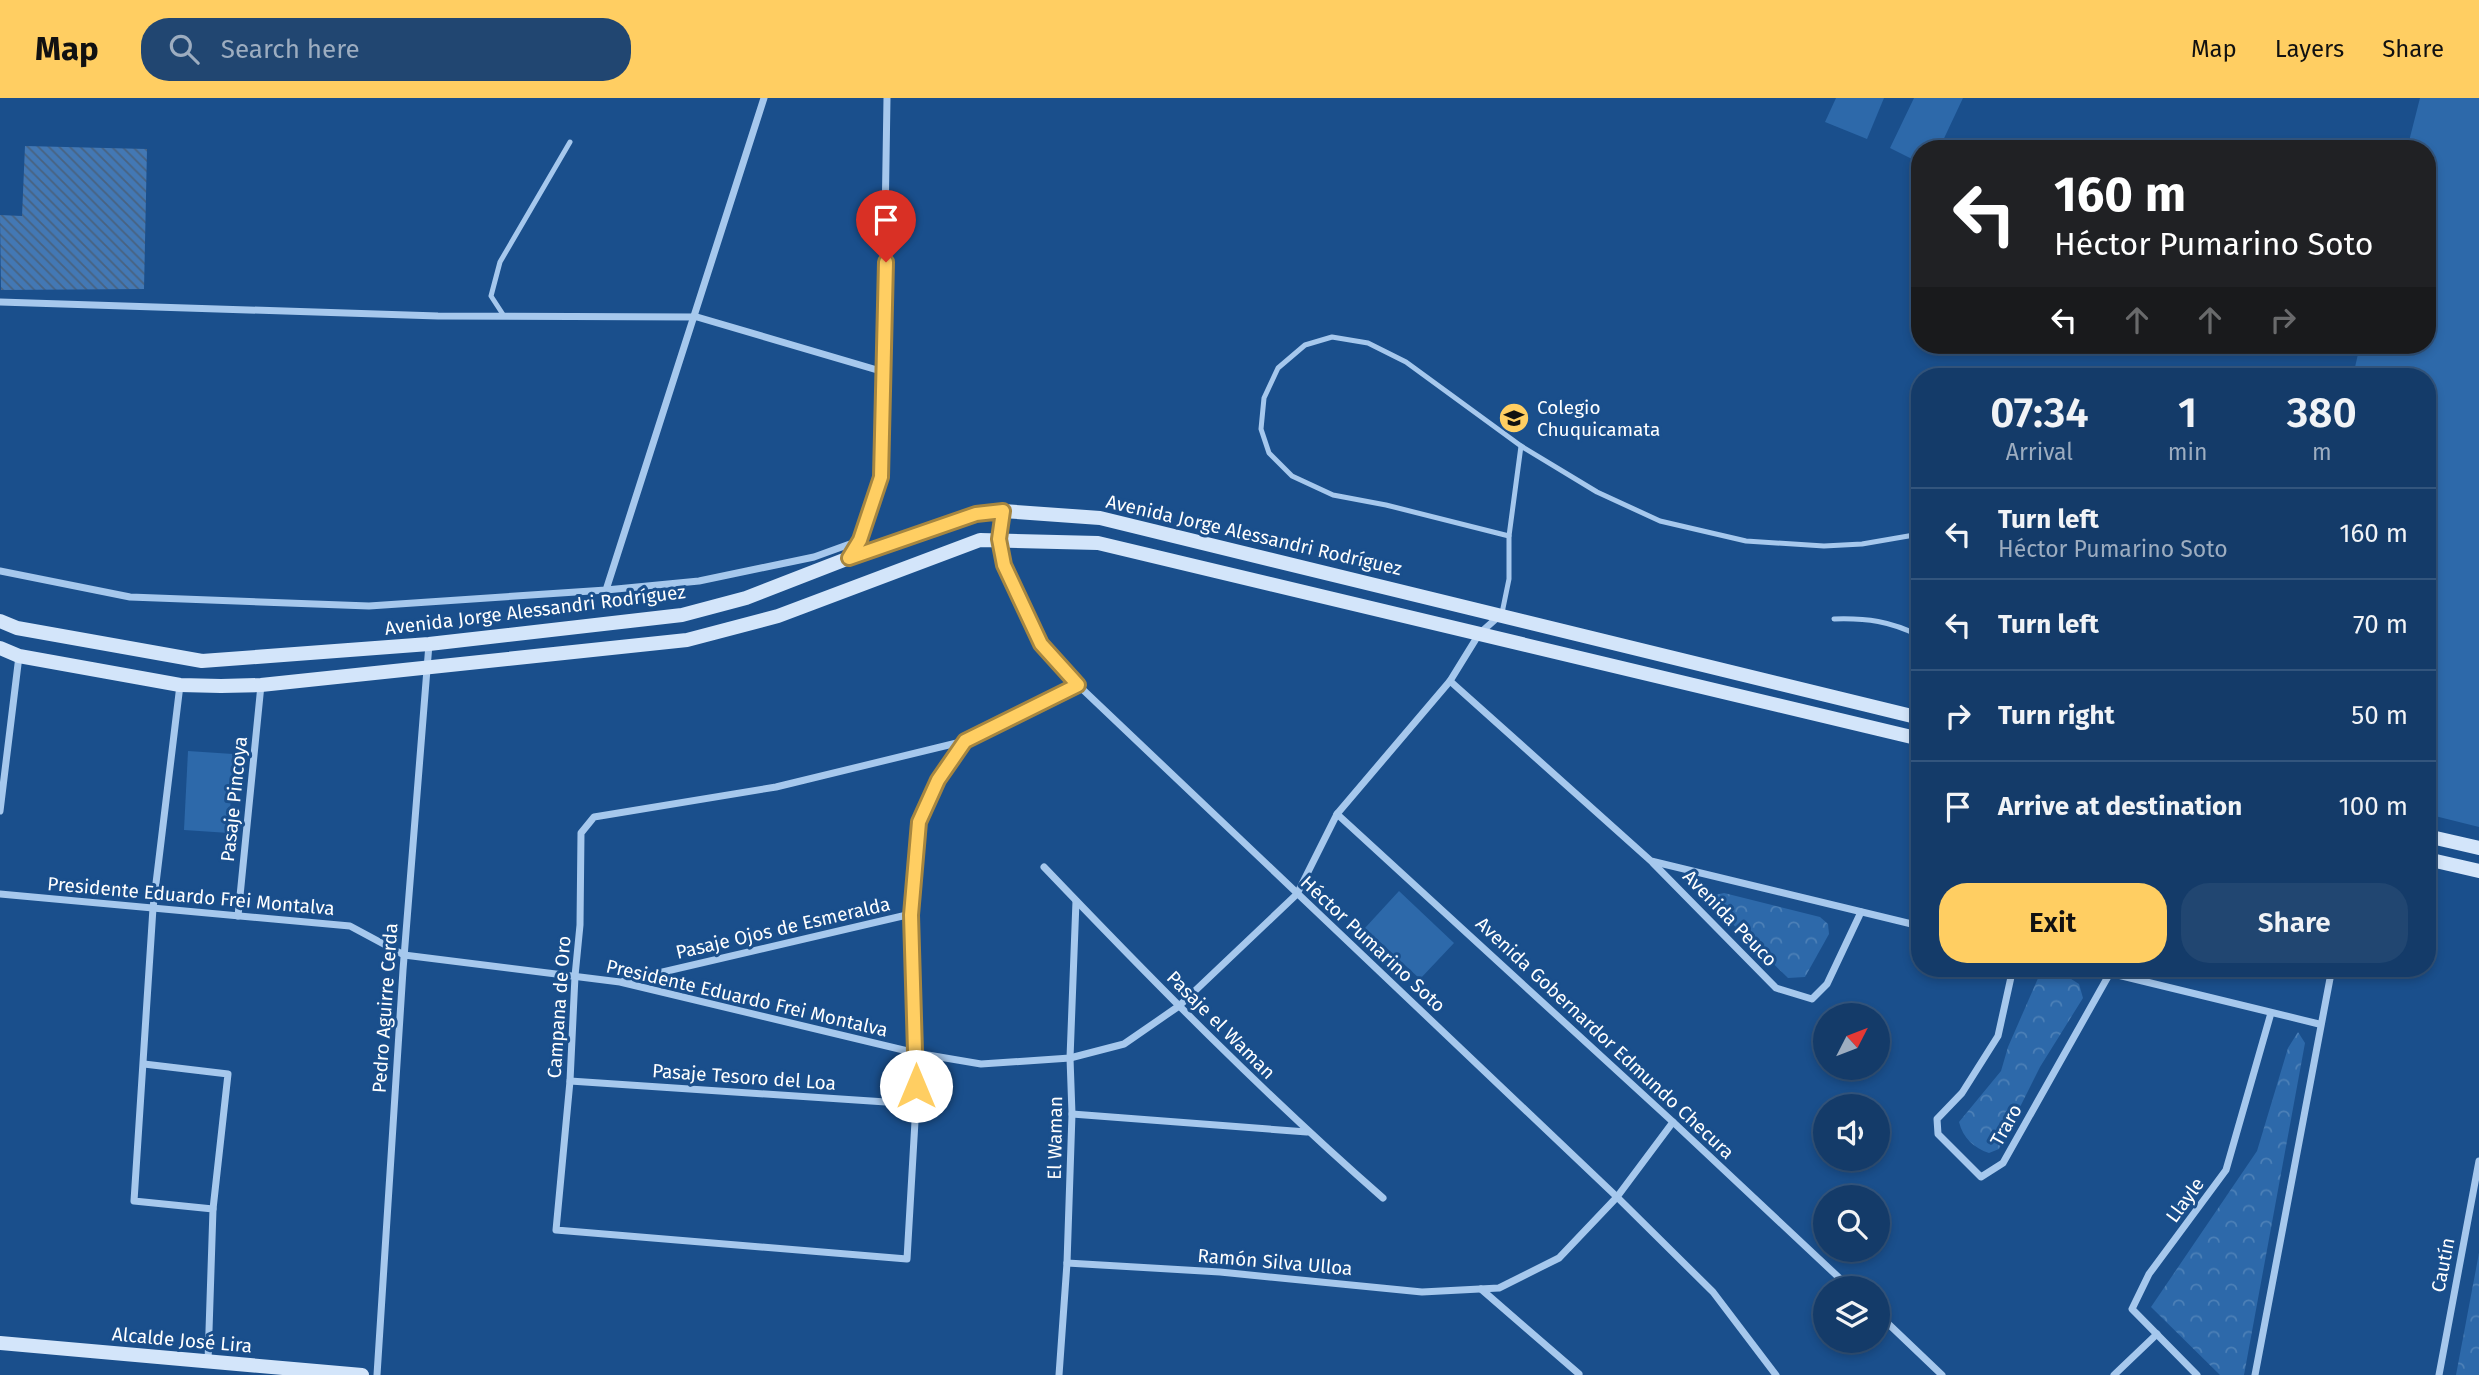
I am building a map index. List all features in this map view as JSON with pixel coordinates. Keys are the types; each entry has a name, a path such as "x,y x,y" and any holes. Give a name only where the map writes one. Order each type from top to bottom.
{"street":[{"path":"606,590 764,98"},
{"path":"849,558 860,540 881,477 887,98"},
{"path":"0,302 504,316 695,317 884,372"},
{"name":"Héctor Pumarino Soto","path":"1003,511 999,539 1004,565 1041,644 1078,685 1618,1197 1713,1292 1776,1375"},
{"name":"Avenida Jorge Alessandri Rodríguez","path":"0,621 17,628 202,661 429,644 682,615 746,598 849,558 976,514 1003,511 1100,518 1911,716"},
{"path":"0,571 130,597 369,606 699,581 814,557 860,540"},
{"path":"0,648 19,656 180,685 261,685 687,640 778,616 980,540 1098,543 1911,737"},
{"name":"Presidente Eduardo Frei Montalva","path":"0,894 350,926 404,955 620,982 916,1053 981,1064 1070,1058 1124,1044 1179,1006 1297,894 1337,814 1450,681 1479,634 1502,614"},
{"name":"Pedro Aguirre Cerda","path":"377,1375 404,955 429,644"},
{"path":"0,811 19,656"},
{"name":"Avenida Peuco","path":"1450,681 1651,861 1776,988 1812,999 1827,984 1861,912"},
{"path":"180,685 153,908 134,1201 213,1209"},
{"name":"Pasaje Pincoya","path":"238,916 261,685"},
{"name":"Campana de Oro","path":"916,1104 907,1259 556,1230 570,1081 580,925 582,833 594,817 776,787 965,741 1078,685"},
{"path":"916,1104 911,915 919,822 938,780 965,741"},
{"name":"Avenida Gobernardor Edmundo Checura","path":"1337,814 1837,1276"},
{"path":"2436,838 2479,848"},
{"name":"Avenida Peuco","path":"1651,861 1911,924"},
{"path":"2436,861 2479,872"},
{"name":"Pasaje el Waman","path":"1044,867 1307,1132 1383,1198"},
{"name":"El Waman","path":"1059,1375 1067,1263 1076,901"},
{"name":"Pasaje Ojos de Esmeralda","path":"620,982 911,915"},
{"name":"Traro","path":"2011,977 1998,1036 1962,1093 1937,1119 1938,1134 1981,1177 2003,1163 2108,977"},
{"path":"2126,977 2319,1024"},
{"path":"2255,1375 2330,977"},
{"name":"Llayle","path":"2197,1375 2133,1309 2149,1274 2226,1170 2271,1013"},
{"path":"144,1064 228,1074 213,1209 208,1361"},
{"name":"Pasaje Tesoro del Loa","path":"570,1081 916,1104"},
{"path":"1072,1114 1307,1132"},
{"name":"Ramón Silva Ulloa","path":"1067,1263 1220,1272 1422,1292 1499,1288 1559,1258 1618,1197 1673,1122"},
{"name":"Cautín","path":"2439,1375 2479,1161"},
{"path":"1480,1289 1579,1374"},
{"path":"1890,1325 1942,1375"},
{"path":"2114,1375 2157,1334"},
{"name":"Alcalde José Lira","path":"0,1343 362,1375"}],"lane":[{"path":"504,316 491,296 500,262 570,142"},
{"path":"1509,536 1386,505 1333,495 1292,475 1269,453 1261,429 1264,398 1278,368 1305,345 1332,337 1368,343 1406,362 1521,446 1597,492 1660,521 1746,541 1824,546 1862,544 1911,536"},
{"path":"1502,614 1509,579 1509,536 1521,446"},
{"path":"1834,619 1866,618 1898,625 1911,632"},
{"path":"1817,715 1819,695"}],"green space":[{"path":"1836,98 1884,98 1867,139 1825,122"},
{"path":"1914,98 1963,98 1943,140 1911,140 1911,158 1890,148"},
{"path":"2420,98 2479,98 2479,827 2436,816 2436,368 2355,368 2358,354 2436,354 2436,140 2409,140"},
{"path":"188,751 233,754 229,833 184,830"},
{"path":"1399,891 1454,943 1420,979 1365,928"},
{"path":"1724,893 1820,917 1828,924 1829,934 1805,977 1788,978 1708,900"},
{"path":"2039,977 2068,977 2079,984 2083,998 2040,1067 1999,1149 1989,1153 1970,1142 1959,1122 2001,1071 2008,1047"},
{"path":"2298,1032 2305,1043 2244,1375 2220,1375 2151,1307 2257,1151 2288,1048"},
{"path":"2479,1253 2479,1375 2456,1375"}],"building":[{"path":"25,146 147,149 144,289 1,290 0,215 22,216"}],"place":[{"name":"Colegio Chuquicamata","path":"1514,418"}],"route":[{"path":"886,262 881,477 860,540 849,558 976,514 1003,511 999,539 1004,565 1041,644 1078,685 965,741 938,780 919,822 911,915 916,1086"}]}
